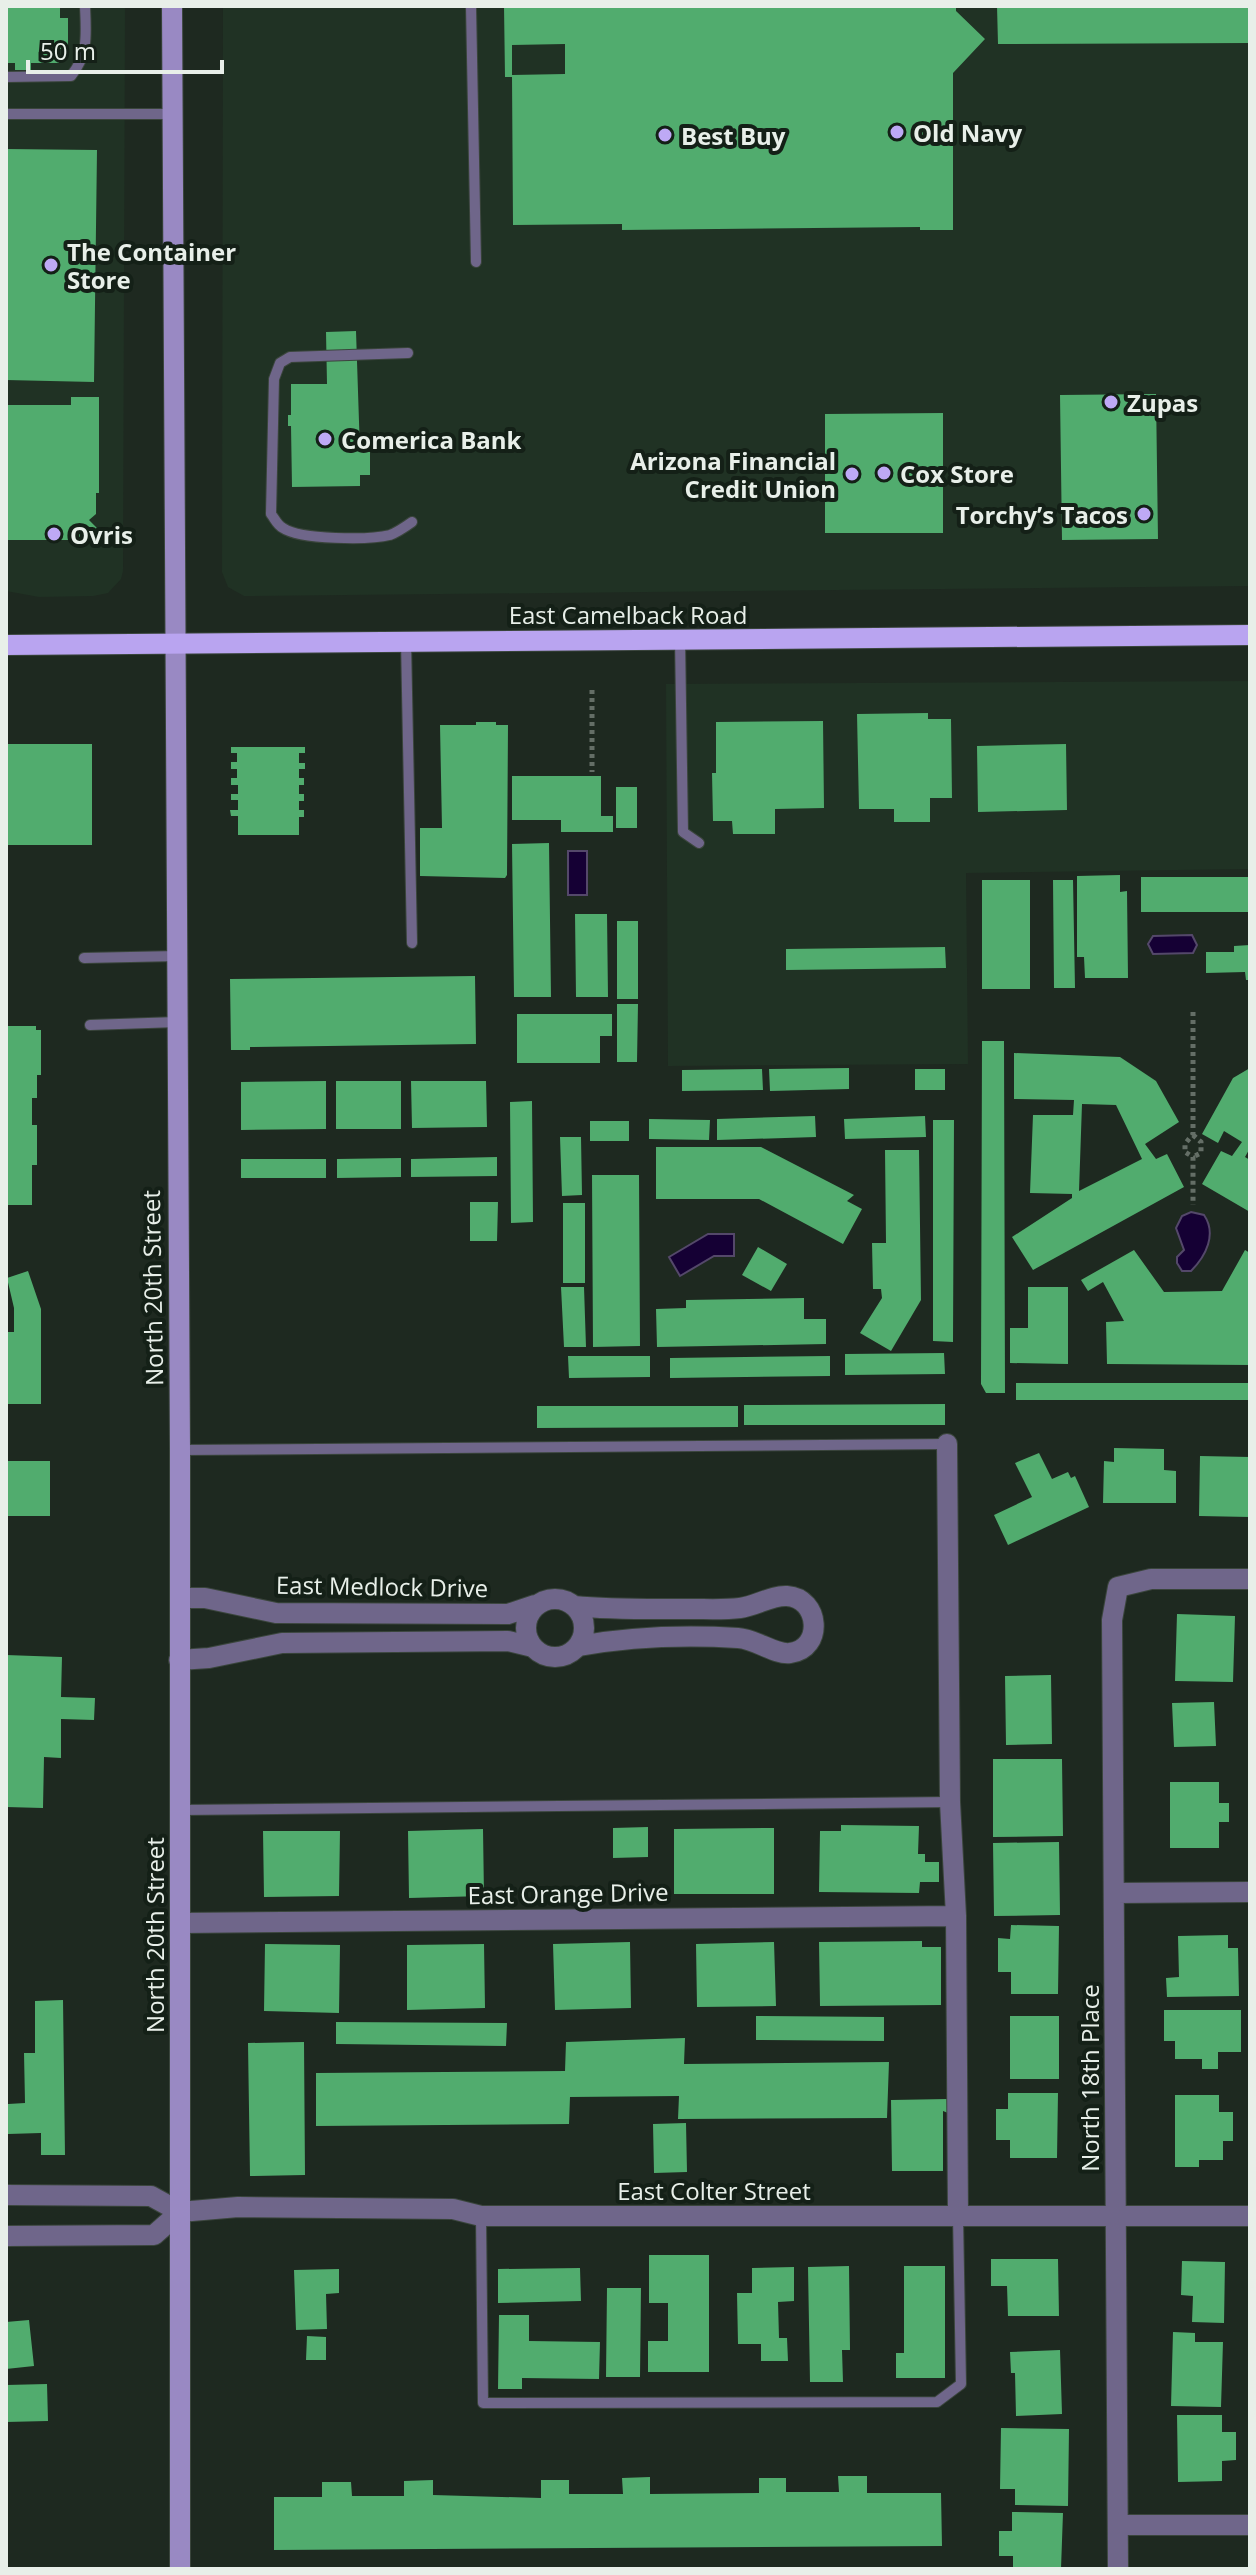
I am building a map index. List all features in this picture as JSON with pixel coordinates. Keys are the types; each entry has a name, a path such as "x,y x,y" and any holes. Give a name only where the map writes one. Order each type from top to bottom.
{"main road":[{"name":"East Camelback Road","path":"6,645 1250,635"}],"street":[{"name":"North 20th Street","path":"172,6 180,1450 180,2569"},
{"path":"947,1444 958,2216"},
{"name":"North 18th Place","path":"1118,2569 1112,1620 1118,1587 1151,1579 1250,1579"},
{"name":"East Medlock Drive","path":"179,1660 209,1658 282,1643 508,1641 556,1657 579,1646 615,1640 741,1638 763,1644 776,1652 791,1653 805,1647 813,1634 815,1619 808,1605 795,1597 780,1596 741,1608 613,1609 574,1606 554,1598 508,1614 276,1613 205,1598 180,1598"},
{"path":"533,1647 527,1639 526,1621 535,1605"},
{"path":"574,1606 583,1619 579,1646"},
{"path":"1115,1893 1250,1892"},
{"name":"East Orange Drive","path":"180,1923 956,1916"},
{"name":"East Colter Street","path":"6,2195 151,2196 180,2212 238,2207 453,2209 481,2216 1250,2216"},
{"path":"6,2236 154,2235 180,2212"},
{"path":"1118,2525 1250,2525"}],"lane":[{"path":"6,77 71,76 80,65 86,49 85,6"},
{"path":"471,6 476,262"},
{"path":"6,114 173,114"},
{"path":"408,353 290,357 280,363 274,379 271,514 279,527 291,533 316,536 378,537 394,534 412,522"},
{"path":"680,639 683,832 699,843"},
{"path":"406,641 412,943"},
{"path":"84,958 177,956"},
{"path":"90,1025 177,1022"},
{"path":"180,1450 947,1444"},
{"path":"180,1810 950,1802"},
{"path":"481,2216 483,2403 530,2403 937,2402 961,2384 958,2216"}],"path":[{"path":"592,690 592,772"},
{"path":"1193,1012 1193,1134 1185,1144 1185,1152 1193,1157"},
{"path":"1193,1134 1201,1142 1201,1153 1193,1157"},
{"path":"1193,1157 1193,1205"}],"shaded area":[{"path":"6,6 125,6 123,571 121,579 108,593 93,596 39,597 6,591"},
{"path":"223,6 1250,6 1250,586 244,596 228,587 222,572"},
{"path":"1250,681 1250,869 966,873 968,1064 668,1066 666,684"},
{"path":"568,851 587,851 587,895 568,895"},
{"path":"1192,935 1197,945 1193,953 1153,954 1148,944 1153,936"},
{"path":"1191,1212 1204,1215 1210,1237 1196,1265 1191,1271 1182,1271 1177,1257 1184,1250 1176,1228 1182,1216"},
{"path":"708,1234 734,1234 734,1256 714,1256 680,1276 669,1257"}],"building":[{"path":"6,6 60,6 60,18 68,18 68,49 59,49 59,63 31,63 31,70 15,70 15,63 6,63"},
{"path":"504,6 956,6 956,11 985,39 953,73 953,230 920,230 920,227 622,230 622,224 513,225 512,77 505,77","holes":["565,44 565,74 512,75 512,45"]},
{"path":"997,6 1250,6 1250,43 998,44"},
{"name":"The Container Store","path":"6,149 97,150 94,382 6,380"},
{"name":"Comerica Bank","path":"356,331 360,452 370,452 370,475 360,475 360,486 292,487 291,426 288,426 291,384 327,384 326,332"},
{"path":"1156,394 1158,539 1062,540 1060,395"},
{"path":"71,397 99,397 99,493 96,493 96,514 89,520 100,531 87,545 76,534 71,540 6,540 6,405 71,405"},
{"name":"Cox Store","path":"943,413 943,533 825,533 825,414"},
{"path":"928,713 928,719 951,719 952,798 930,798 930,822 894,822 894,809 859,809 857,714"},
{"path":"823,721 824,808 775,809 775,834 733,834 732,821 713,821 712,773 716,773 716,722"},
{"path":"476,722 508,725 507,875 505,878 420,876 420,828 442,828 440,725 476,725"},
{"path":"6,744 92,744 92,845 6,845"},
{"path":"1066,744 1067,810 978,812 977,746"},
{"path":"231,747 305,747 305,753 299,753 299,763 305,763 305,769 299,769 299,778 304,778 304,785 299,785 299,794 304,794 304,801 299,801 299,810 304,810 304,817 299,817 299,835 238,835 238,816 231,816 230,810 238,810 238,800 231,800 231,794 238,794 238,785 231,785 231,778 237,778 237,769 231,769 231,762 237,762 237,753 231,753"},
{"path":"512,776 601,776 601,816 613,816 613,832 561,832 561,820 512,820"},
{"path":"616,787 637,787 637,828 616,828"},
{"path":"549,843 551,997 514,997 512,844"},
{"path":"1120,875 1120,892 1127,891 1128,978 1085,978 1084,957 1077,957 1077,876"},
{"path":"1141,877 1250,877 1250,912 1141,912"},
{"path":"982,880 1030,880 1030,989 982,989"},
{"path":"1053,880 1073,880 1075,988 1054,988"},
{"path":"575,914 607,914 608,997 576,997"},
{"path":"617,921 638,921 638,999 617,999"},
{"path":"1250,945 1250,980 1246,980 1245,972 1206,973 1206,952 1234,952 1234,946"},
{"path":"945,947 946,968 786,970 786,949"},
{"path":"475,976 476,1044 250,1047 250,1050 231,1050 230,979"},
{"path":"617,1004 638,1004 637,1062 617,1062"},
{"path":"517,1014 612,1014 612,1036 600,1036 600,1063 517,1063"},
{"path":"6,1026 36,1026 36,1030 41,1030 41,1075 37,1075 37,1098 32,1098 32,1125 37,1125 37,1165 32,1165 32,1205 6,1205"},
{"path":"982,1041 1004,1041 1005,1393 986,1393 981,1384"},
{"path":"1014,1053 1120,1057 1156,1081 1179,1122 1145,1144 1156,1159 1167,1154 1184,1187 1033,1270 1012,1237 1072,1198 1072,1194 1030,1193 1033,1115 1073,1115 1074,1100 1014,1099","holes":["1082,1104 1116,1105 1142,1159 1079,1191"]},
{"path":"849,1068 849,1089 770,1091 769,1069"},
{"path":"1250,1068 1250,1148 1245,1157 1250,1160 1250,1212 1202,1184 1221,1151 1232,1156 1242,1142 1224,1131 1218,1143 1202,1134 1233,1078"},
{"path":"762,1069 763,1090 682,1091 682,1070"},
{"path":"915,1069 945,1069 945,1090 915,1090"},
{"path":"326,1081 326,1129 241,1130 241,1082"},
{"path":"336,1081 401,1081 401,1129 336,1129"},
{"path":"411,1081 486,1081 487,1127 412,1128"},
{"path":"532,1101 533,1222 511,1223 510,1102"},
{"path":"815,1116 816,1137 717,1140 717,1119"},
{"path":"925,1116 926,1137 845,1139 844,1119"},
{"path":"649,1119 710,1120 709,1140 649,1139"},
{"path":"933,1120 954,1120 953,1342 933,1341"},
{"path":"590,1121 629,1121 629,1141 590,1141"},
{"path":"560,1137 581,1137 582,1195 562,1196"},
{"path":"656,1147 761,1147 854,1195 847,1201 862,1209 843,1244 759,1199 656,1199"},
{"path":"885,1150 919,1150 921,1300 891,1351 860,1333 882,1298 881,1289 873,1289 872,1243 886,1243"},
{"path":"497,1157 497,1176 411,1177 411,1159"},
{"path":"401,1158 401,1177 337,1178 337,1159"},
{"path":"241,1159 326,1159 326,1178 241,1178"},
{"path":"592,1175 639,1175 640,1346 593,1347"},
{"path":"470,1202 498,1202 497,1241 470,1241"},
{"path":"563,1203 585,1203 585,1283 563,1283"},
{"path":"758,1247 787,1264 771,1291 742,1275"},
{"path":"1134,1250 1164,1292 1222,1291 1245,1250 1250,1253 1250,1365 1107,1364 1106,1322 1124,1321 1103,1282 1088,1291 1081,1280"},
{"path":"28,1271 41,1309 41,1404 6,1404 6,1332 14,1332 14,1308 7,1278"},
{"path":"561,1287 584,1287 586,1347 564,1347"},
{"path":"1028,1287 1068,1287 1068,1364 1010,1363 1010,1328 1028,1328"},
{"path":"804,1298 804,1319 826,1319 826,1344 657,1347 656,1309 686,1308 686,1300"},
{"path":"944,1353 945,1374 845,1375 845,1354"},
{"path":"568,1356 650,1356 650,1377 569,1378"},
{"path":"830,1356 830,1376 670,1378 670,1358"},
{"path":"1016,1383 1250,1383 1250,1400 1016,1400"},
{"path":"945,1404 945,1425 744,1425 744,1405"},
{"path":"537,1406 738,1406 738,1427 537,1428"},
{"path":"1114,1448 1164,1449 1164,1470 1176,1471 1176,1503 1103,1503 1104,1461 1114,1462"},
{"path":"1039,1453 1052,1479 1068,1472 1071,1478 1075,1476 1089,1507 1008,1545 994,1515 1032,1497 1015,1463"},
{"path":"1200,1456 1250,1457 1250,1517 1199,1516"},
{"path":"8,1461 50,1461 50,1516 6,1516"},
{"path":"1177,1614 1235,1616 1233,1682 1175,1681"},
{"path":"6,1655 62,1657 61,1697 95,1698 94,1720 61,1719 61,1758 44,1757 43,1808 6,1807"},
{"path":"1051,1675 1052,1744 1006,1745 1005,1676"},
{"path":"1214,1702 1216,1746 1174,1747 1172,1703"},
{"path":"993,1759 1062,1759 1063,1836 993,1837"},
{"path":"1170,1782 1219,1782 1219,1803 1229,1803 1229,1822 1219,1822 1219,1848 1170,1848"},
{"path":"841,1825 919,1826 918,1854 925,1854 925,1862 939,1862 939,1882 920,1882 919,1893 819,1892 820,1831 841,1831"},
{"path":"648,1827 648,1857 613,1858 613,1828"},
{"path":"774,1828 774,1894 674,1894 674,1829"},
{"path":"483,1829 484,1896 409,1898 408,1831"},
{"path":"263,1831 340,1831 339,1896 264,1897"},
{"path":"1059,1842 1060,1915 994,1916 993,1843"},
{"path":"1011,1925 1059,1926 1058,1994 1011,1994 1011,1972 998,1972 998,1938 1010,1939"},
{"path":"1228,1935 1228,1948 1238,1948 1239,1996 1167,1997 1166,1978 1179,1977 1178,1936"},
{"path":"922,1941 922,1947 941,1947 941,2005 820,2006 819,1942"},
{"path":"630,1942 631,2008 555,2010 553,1944"},
{"path":"774,1942 776,2006 697,2007 696,1944"},
{"path":"265,1944 340,1945 339,2013 264,2011"},
{"path":"484,1944 485,2008 407,2010 407,1945"},
{"path":"63,2000 65,2155 41,2155 41,2133 8,2134 8,2104 25,2103 24,2053 35,2053 35,2001"},
{"path":"1164,2010 1241,2010 1241,2052 1218,2052 1218,2069 1202,2069 1202,2059 1175,2059 1175,2041 1164,2041"},
{"path":"756,2016 884,2017 884,2041 756,2040"},
{"path":"1010,2016 1059,2016 1059,2079 1010,2079"},
{"path":"336,2022 507,2023 506,2046 336,2044"},
{"path":"685,2038 684,2064 889,2062 887,2118 678,2119 679,2096 570,2097 569,2124 316,2126 316,2073 565,2071 566,2042"},
{"path":"304,2042 305,2175 250,2176 248,2043"},
{"path":"1008,2093 1058,2093 1057,2158 1010,2158 1010,2140 996,2140 996,2109 1008,2109"},
{"path":"1175,2095 1219,2095 1219,2112 1233,2112 1233,2141 1223,2141 1223,2160 1199,2160 1199,2167 1175,2167"},
{"path":"948,2099 948,2113 943,2111 943,2171 892,2171 891,2100"},
{"path":"686,2123 687,2172 654,2173 653,2124"},
{"path":"649,2255 709,2255 709,2372 648,2372 648,2341 668,2341 668,2303 649,2303"},
{"path":"991,2259 1058,2259 1059,2316 1008,2316 1007,2286 991,2286"},
{"path":"1182,2261 1225,2262 1224,2323 1192,2322 1193,2296 1181,2295"},
{"path":"849,2266 850,2350 842,2350 843,2382 810,2382 808,2267"},
{"path":"904,2266 945,2266 945,2378 896,2378 896,2353 904,2353"},
{"path":"794,2267 794,2301 778,2302 779,2338 787,2338 788,2361 761,2361 761,2344 738,2344 737,2293 752,2293 752,2268"},
{"path":"580,2268 581,2301 498,2303 498,2269"},
{"path":"339,2269 339,2293 326,2294 327,2329 296,2330 294,2270"},
{"path":"607,2288 641,2288 640,2377 606,2377"},
{"path":"499,2315 529,2315 529,2341 600,2342 599,2379 522,2378 522,2389 498,2389"},
{"path":"29,2320 34,2366 6,2369 6,2322"},
{"path":"1173,2332 1195,2333 1195,2342 1223,2342 1221,2407 1171,2406"},
{"path":"307,2336 326,2337 326,2360 306,2360"},
{"path":"1060,2350 1062,2414 1016,2416 1015,2373 1011,2373 1010,2352"},
{"path":"47,2384 48,2421 6,2422 6,2385"},
{"path":"1177,2415 1222,2415 1222,2432 1236,2432 1236,2460 1222,2461 1222,2481 1178,2482"},
{"path":"1001,2428 1069,2429 1068,2506 1015,2505 1015,2489 1000,2489"},
{"path":"838,2476 867,2476 867,2493 941,2493 942,2546 274,2550 274,2497 322,2497 322,2482 351,2482 352,2496 404,2496 404,2481 433,2480 433,2495 541,2498 541,2480 569,2480 569,2494 623,2494 622,2478 650,2477 650,2494 759,2493 759,2478 786,2478 786,2492 839,2492"},
{"path":"1012,2512 1063,2513 1061,2569 1013,2569 1013,2556 999,2556 999,2531 1012,2531"}],"place":[{"name":"Old Navy","path":"897,132"},
{"name":"Best Buy","path":"665,135"},
{"name":"The Container Store","path":"51,265"},
{"name":"Zupas","path":"1111,402"},
{"name":"Comerica Bank","path":"325,439"},
{"name":"Cox Store","path":"884,473"},
{"name":"Arizona Financial Credit Union","path":"852,474"},
{"name":"Torchy’s Tacos","path":"1144,514"},
{"name":"Ovris","path":"54,534"}]}
